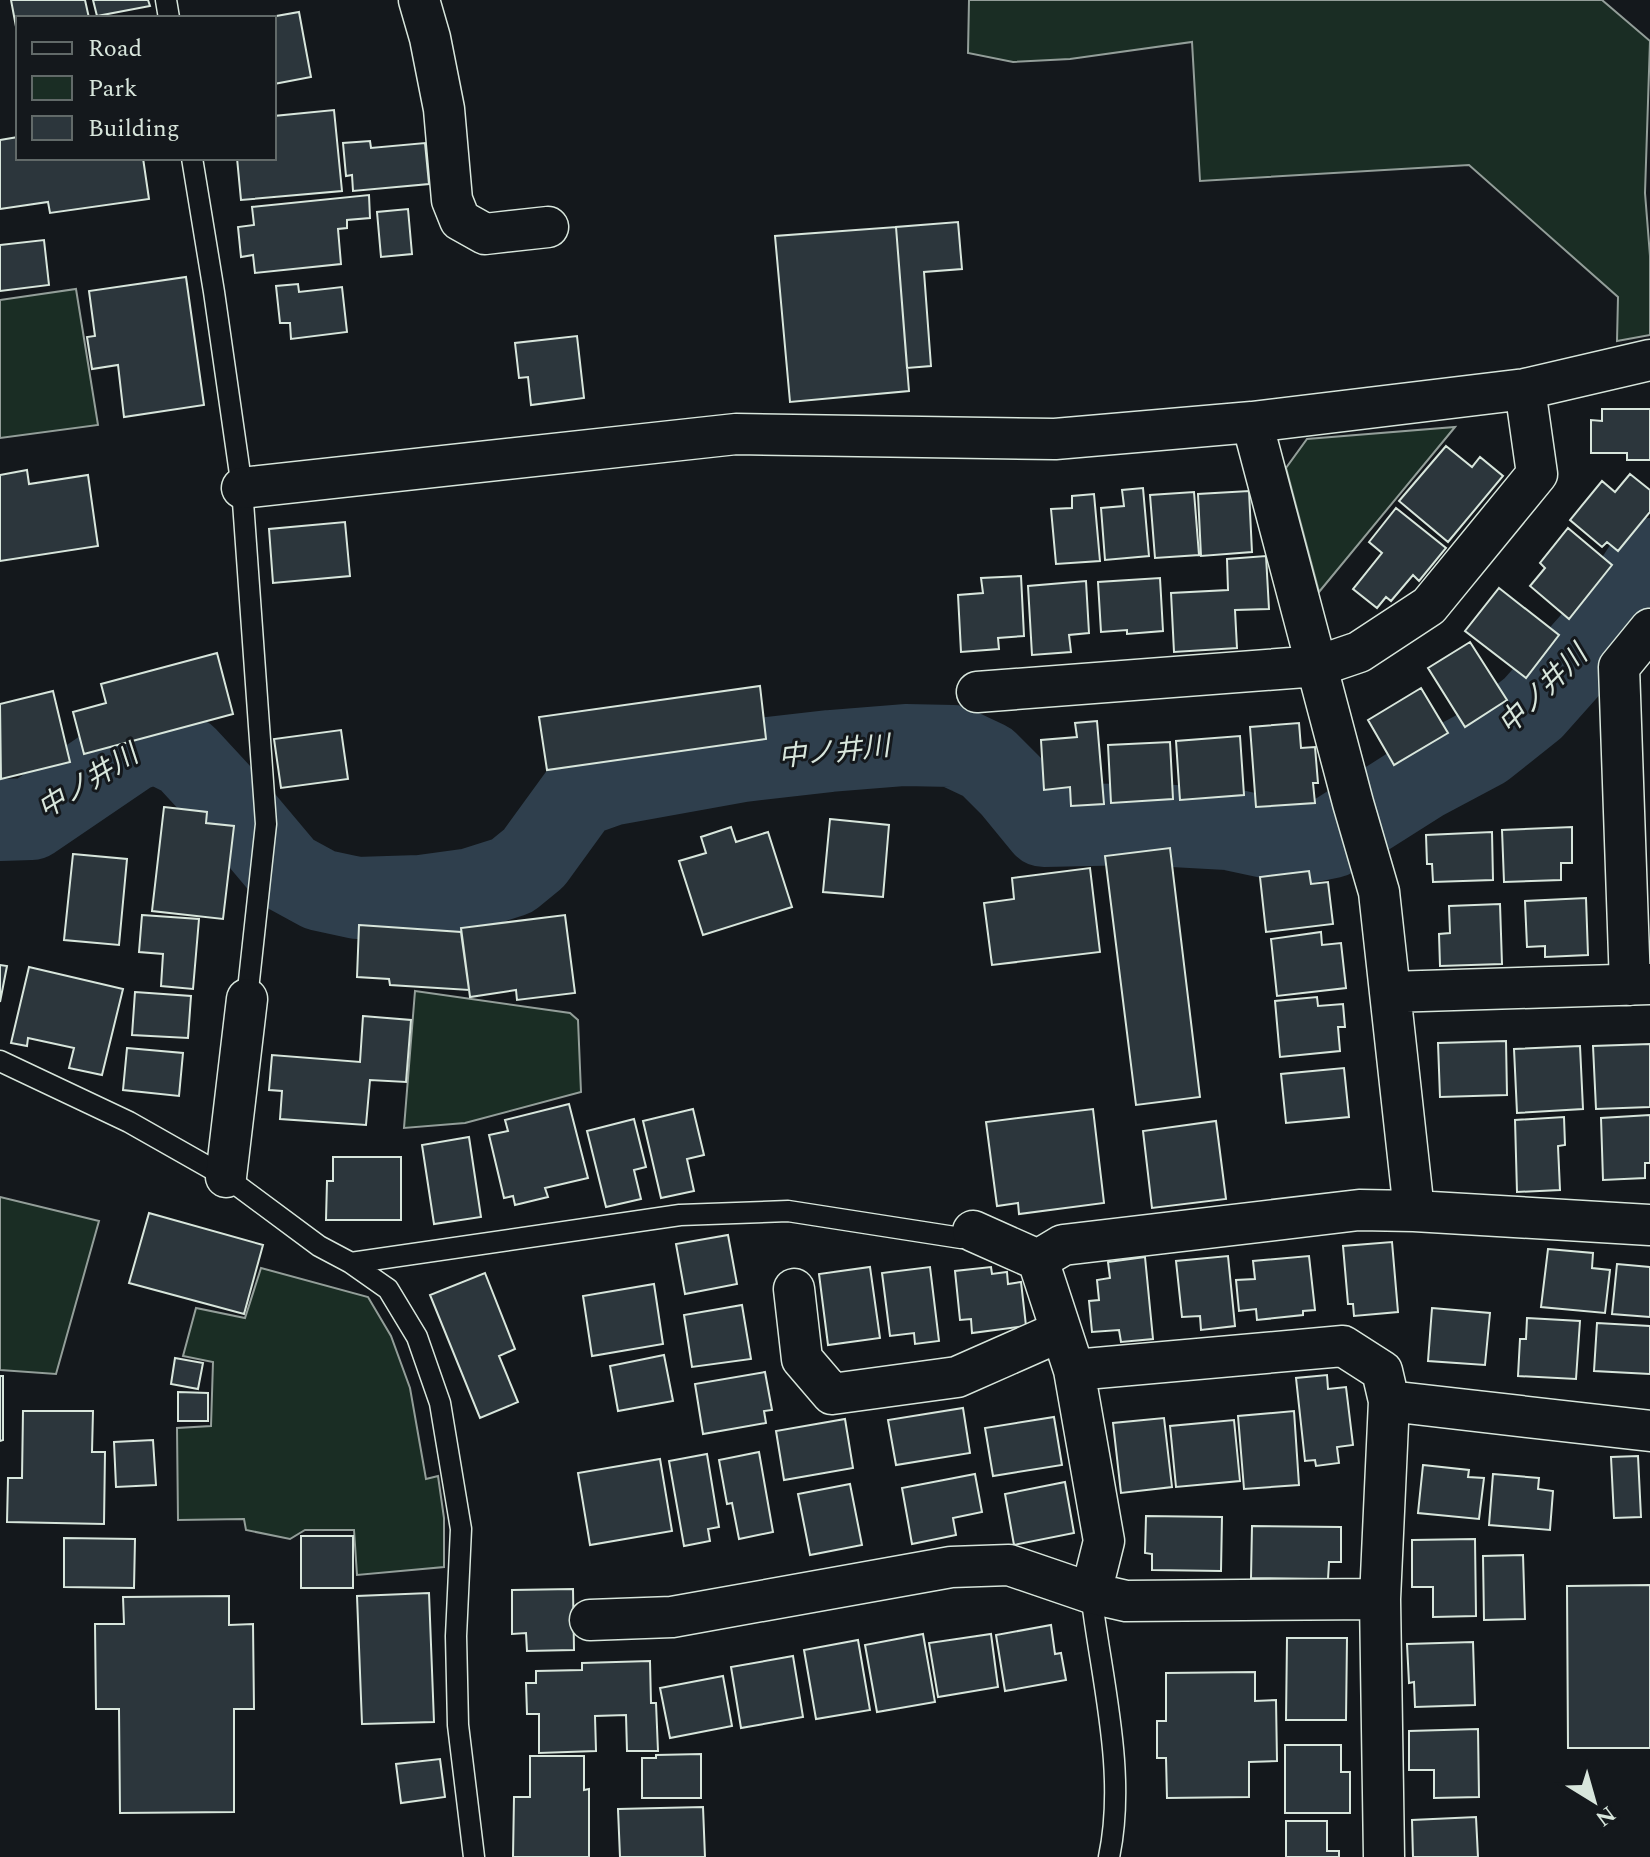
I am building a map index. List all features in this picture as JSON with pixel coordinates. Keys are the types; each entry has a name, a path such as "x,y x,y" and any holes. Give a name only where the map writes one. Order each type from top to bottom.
{"street":[{"path":"419,0 444,109 452,200 460,220 485,234 548,227"},
{"path":"242,488 736,434 1055,439 1252,422 1525,389 1650,360"},
{"path":"977,692 1318,666 1359,652 1429,606 1537,474 1525,389"},
{"path":"1252,422 1379,892 1414,1211"},
{"path":"1390,992 1640,984 1619,667 1650,629"},
{"path":"226,1177 247,999"},
{"path":"1038,1260 1063,1245 1359,1210 1650,1225"},
{"path":"973,1231 1038,1260 1074,1370 1104,1541 1091,1593"},
{"path":"794,1289 802,1359 832,1394 957,1377 1061,1331"},
{"path":"1074,1370 1343,1346 1382,1371 1389,1401 1380,1599 1384,1857"},
{"path":"1389,1401 1650,1431"},
{"path":"590,1620 672,1617 951,1567 1009,1565 1091,1593 1126,1601 1380,1599"}],"lane":[{"path":"192,160 242,488 266,824 247,999"},
{"path":"0,1061 129,1122 226,1177 319,1246 351,1263 388,1289 417,1337 440,1403 461,1529 456,1636 458,1725 474,1857"},
{"path":"351,1263 680,1215 788,1211 961,1238 973,1231"},
{"path":"1091,1593 1115,1767 1114,1836 1109,1857"}],"green space":[{"path":"969,0 1602,0 1650,41 1645,193 1650,256 1650,335 1617,341 1618,297 1469,165 1200,181 1192,42 1070,59 1013,62 968,53"},
{"path":"76,289 98,425 0,438 0,300"},
{"path":"1455,427 1319,592 1286,468 1307,439"},
{"path":"415,991 570,1013 578,1020 581,1092 465,1123 404,1128"},
{"path":"0,1197 99,1221 56,1374 0,1370"},
{"path":"261,1268 368,1297 391,1336 410,1388 426,1479 438,1476 444,1518 444,1567 357,1575 354,1530 305,1530 290,1539 246,1530 244,1519 178,1520 177,1428 211,1426 213,1362 183,1356 196,1308 245,1318"}],"building":[{"path":"11,0 85,0 89,16 16,16 16,27"},
{"path":"93,0 148,0 150,6 97,16"},
{"path":"299,12 311,77 276,84 276,16"},
{"path":"334,110 342,191 241,200 237,160 276,160 276,116"},
{"path":"16,137 16,160 143,160 149,199 50,213 48,202 0,209 0,140"},
{"path":"370,141 371,148 425,143 429,184 353,191 352,175 346,176 343,143"},
{"path":"369,195 370,218 347,220 347,228 338,229 341,264 255,273 253,255 241,257 238,227 254,225 252,207"},
{"path":"408,209 412,254 381,257 377,212"},
{"path":"958,222 962,269 924,272 931,366 907,368 896,227"},
{"path":"896,227 909,391 790,402 775,236"},
{"path":"44,240 49,285 0,291 0,245"},
{"path":"186,277 204,405 124,417 118,365 92,369 87,337 95,336 89,291"},
{"path":"298,284 299,292 342,287 347,332 291,339 290,323 280,323 276,286"},
{"path":"577,336 584,398 531,405 528,377 519,378 515,343"},
{"path":"1602,409 1650,409 1650,460 1627,460 1627,453 1591,453 1591,420 1602,421"},
{"path":"1446,446 1472,467 1480,457 1503,476 1448,542 1399,501"},
{"path":"27,470 29,484 88,475 98,546 0,561 0,475"},
{"path":"1630,474 1650,490 1650,512 1618,551 1607,542 1602,547 1570,520 1602,481 1615,492"},
{"path":"1143,488 1149,556 1105,560 1101,508 1124,506 1122,490"},
{"path":"1249,491 1252,552 1201,556 1198,494"},
{"path":"1194,492 1199,555 1155,558 1150,495"},
{"path":"1094,494 1100,561 1056,564 1051,509 1072,508 1072,496"},
{"path":"1396,508 1446,548 1419,581 1413,575 1391,601 1386,597 1377,608 1353,589 1382,553 1369,542"},
{"path":"345,522 350,576 273,583 269,529"},
{"path":"1568,528 1612,565 1569,619 1530,586 1545,568 1540,563"},
{"path":"1266,556 1269,609 1235,610 1237,648 1174,652 1171,593 1228,590 1227,559"},
{"path":"1021,576 1024,636 998,638 999,649 961,652 958,595 983,593 981,578"},
{"path":"1160,578 1163,631 1127,634 1127,630 1101,632 1098,582"},
{"path":"1086,581 1089,633 1069,635 1071,652 1032,655 1028,586"},
{"path":"1499,588 1559,635 1526,678 1465,631"},
{"path":"1470,642 1507,700 1465,727 1428,668"},
{"path":"217,653 233,714 84,754 73,712 106,703 101,684"},
{"path":"760,686 766,739 547,770 539,717"},
{"path":"1421,688 1448,733 1394,765 1368,720"},
{"path":"53,691 70,762 1,779 0,704"},
{"path":"1097,721 1104,804 1071,806 1070,787 1044,790 1041,740 1077,737 1075,723"},
{"path":"1299,723 1301,748 1315,747 1318,783 1313,783 1315,803 1256,807 1250,727"},
{"path":"341,730 348,779 281,788 274,739"},
{"path":"1240,736 1244,795 1180,800 1176,741"},
{"path":"1170,742 1173,799 1111,803 1108,745"},
{"path":"164,807 207,812 206,823 234,826 223,919 152,911"},
{"path":"830,819 889,825 883,897 823,892"},
{"path":"731,827 736,842 768,832 792,907 703,935 679,861 706,853 701,837"},
{"path":"1572,827 1572,863 1561,863 1561,880 1504,882 1502,830"},
{"path":"1492,832 1493,880 1433,882 1432,864 1427,864 1426,835"},
{"path":"1170,848 1200,1097 1136,1105 1105,856"},
{"path":"73,854 127,859 119,945 64,940"},
{"path":"1090,868 1100,952 992,965 984,903 1014,899 1012,878"},
{"path":"1309,871 1311,884 1328,882 1333,924 1266,932 1260,877"},
{"path":"1586,898 1588,955 1545,957 1545,946 1527,947 1525,901"},
{"path":"1500,904 1502,964 1440,966 1439,934 1450,933 1449,906"},
{"path":"142,915 199,919 193,989 161,986 163,954 139,952"},
{"path":"565,915 575,993 517,1000 516,990 470,997 461,928"},
{"path":"359,925 461,932 469,990 390,985 389,979 357,977"},
{"path":"1321,932 1322,945 1341,943 1346,988 1277,996 1271,939"},
{"path":"0,965 7,966 0,1002"},
{"path":"29,967 123,989 102,1075 69,1068 74,1048 28,1038 27,1046 11,1043"},
{"path":"135,992 191,996 188,1038 132,1035"},
{"path":"1317,997 1318,1006 1343,1004 1345,1027 1338,1027 1340,1051 1280,1057 1275,1001"},
{"path":"363,1016 411,1020 406,1082 370,1080 366,1125 280,1119 282,1091 269,1090 272,1055 360,1062"},
{"path":"1506,1041 1507,1095 1440,1097 1438,1043"},
{"path":"1650,1044 1650,1107 1596,1109 1593,1046"},
{"path":"1580,1046 1583,1109 1517,1113 1514,1049"},
{"path":"127,1048 183,1053 179,1096 123,1090"},
{"path":"1344,1068 1349,1117 1286,1123 1281,1074"},
{"path":"569,1104 588,1178 545,1188 548,1197 515,1205 513,1196 504,1198 489,1135 508,1131 505,1120"},
{"path":"693,1109 704,1155 687,1159 694,1191 661,1198 643,1121"},
{"path":"1093,1109 1104,1203 1019,1214 1018,1203 997,1206 986,1122"},
{"path":"1650,1115 1650,1163 1645,1163 1645,1178 1603,1180 1601,1118"},
{"path":"1564,1117 1565,1145 1558,1146 1560,1190 1517,1192 1515,1120"},
{"path":"634,1119 646,1167 634,1170 641,1199 606,1207 587,1131"},
{"path":"1216,1121 1226,1199 1152,1208 1143,1131"},
{"path":"469,1137 481,1217 434,1224 422,1145"},
{"path":"333,1157 401,1157 401,1220 326,1220 327,1181 333,1181"},
{"path":"149,1213 263,1245 244,1314 129,1283"},
{"path":"728,1235 737,1284 685,1294 676,1244"},
{"path":"1392,1242 1398,1312 1354,1316 1353,1304 1348,1304 1343,1246"},
{"path":"1548,1249 1593,1253 1592,1268 1610,1270 1605,1313 1541,1307"},
{"path":"1228,1256 1235,1326 1201,1330 1200,1316 1182,1317 1176,1261"},
{"path":"1309,1256 1315,1310 1303,1311 1303,1315 1257,1320 1256,1309 1239,1311 1236,1280 1255,1279 1253,1261"},
{"path":"1145,1257 1153,1339 1121,1342 1119,1330 1092,1332 1089,1301 1099,1300 1097,1280 1110,1278 1108,1262"},
{"path":"1617,1264 1650,1267 1650,1317 1612,1314"},
{"path":"870,1267 880,1338 828,1345 819,1274"},
{"path":"930,1267 939,1341 915,1344 914,1333 890,1336 882,1273"},
{"path":"991,1267 992,1274 1007,1272 1008,1284 1021,1282 1026,1326 972,1333 971,1319 960,1320 955,1271"},
{"path":"485,1273 515,1349 499,1356 518,1402 480,1418 430,1295"},
{"path":"654,1284 663,1344 592,1356 583,1296"},
{"path":"742,1305 751,1359 692,1367 684,1315"},
{"path":"1432,1308 1490,1313 1485,1365 1428,1361"},
{"path":"1527,1318 1580,1321 1576,1379 1518,1376 1520,1339 1526,1339"},
{"path":"1597,1323 1650,1326 1650,1374 1594,1371"},
{"path":"664,1355 673,1401 618,1411 610,1366"},
{"path":"175,1358 203,1363 198,1389 171,1384"},
{"path":"765,1372 772,1410 764,1411 766,1423 703,1434 695,1384"},
{"path":"1327,1375 1328,1389 1346,1387 1353,1445 1337,1447 1339,1463 1316,1466 1315,1460 1305,1461 1296,1378"},
{"path":"0,1376 3,1376 3,1440 0,1441"},
{"path":"178,1392 208,1393 208,1421 178,1421"},
{"path":"963,1408 970,1453 896,1465 888,1420"},
{"path":"23,1411 93,1411 92,1452 105,1452 104,1524 7,1522 8,1478 22,1478"},
{"path":"1294,1411 1299,1485 1244,1489 1238,1416"},
{"path":"1054,1417 1062,1465 993,1476 985,1428"},
{"path":"1164,1418 1172,1487 1121,1493 1113,1423"},
{"path":"845,1419 853,1468 784,1480 776,1431"},
{"path":"1234,1420 1240,1481 1176,1487 1170,1426"},
{"path":"153,1440 156,1485 116,1487 114,1442"},
{"path":"759,1452 773,1532 739,1539 732,1503 727,1504 719,1460"},
{"path":"707,1454 719,1527 708,1529 710,1541 684,1546 669,1461"},
{"path":"1638,1456 1641,1517 1614,1518 1611,1457"},
{"path":"660,1459 672,1531 590,1545 578,1473"},
{"path":"1423,1465 1469,1470 1468,1477 1484,1478 1479,1519 1418,1513"},
{"path":"975,1474 982,1512 953,1518 956,1535 912,1544 902,1488"},
{"path":"1493,1474 1539,1478 1538,1489 1553,1491 1550,1530 1489,1525"},
{"path":"1065,1482 1074,1533 1014,1545 1005,1494"},
{"path":"850,1484 862,1545 810,1555 798,1494"},
{"path":"1146,1516 1222,1517 1221,1571 1152,1570 1152,1554 1145,1553"},
{"path":"1252,1526 1341,1527 1341,1562 1329,1562 1328,1579 1251,1578"},
{"path":"301,1536 353,1536 353,1588 301,1588"},
{"path":"64,1538 135,1539 134,1588 64,1587"},
{"path":"1475,1539 1476,1616 1433,1617 1433,1587 1412,1587 1412,1540"},
{"path":"1523,1555 1525,1619 1484,1620 1483,1556"},
{"path":"1650,1585 1650,1748 1568,1748 1567,1586"},
{"path":"573,1589 574,1650 527,1651 526,1633 512,1634 512,1590"},
{"path":"429,1593 434,1722 362,1724 357,1596"},
{"path":"229,1596 229,1625 253,1624 254,1709 234,1709 234,1812 120,1813 119,1709 96,1709 95,1624 124,1624 123,1597"},
{"path":"1051,1625 1055,1654 1061,1653 1066,1680 1005,1691 996,1635"},
{"path":"923,1634 935,1702 877,1712 865,1645"},
{"path":"991,1634 998,1687 938,1697 929,1643"},
{"path":"1287,1638 1347,1638 1346,1720 1286,1720"},
{"path":"858,1640 870,1710 816,1719 804,1650"},
{"path":"1473,1642 1475,1705 1415,1707 1414,1682 1409,1683 1407,1644"},
{"path":"793,1656 803,1717 741,1728 731,1667"},
{"path":"650,1661 651,1703 656,1703 658,1751 627,1751 626,1715 595,1716 596,1751 539,1753 539,1714 527,1714 526,1683 536,1683 536,1671 582,1670 582,1663"},
{"path":"1255,1672 1255,1701 1276,1700 1277,1761 1249,1762 1249,1797 1167,1798 1166,1758 1157,1758 1157,1721 1166,1721 1166,1673"},
{"path":"723,1676 732,1726 670,1738 660,1688"},
{"path":"1478,1729 1479,1797 1434,1798 1434,1770 1409,1770 1409,1731"},
{"path":"1285,1745 1341,1745 1341,1772 1350,1772 1350,1813 1285,1813"},
{"path":"701,1754 701,1798 642,1798 642,1758"},
{"path":"530,1756 584,1756 584,1790 589,1789 589,1857 513,1857 514,1797 530,1797"},
{"path":"440,1759 445,1797 401,1803 396,1764"},
{"path":"703,1807 705,1857 620,1857 618,1809"},
{"path":"1476,1817 1478,1857 1413,1857 1412,1820"},
{"path":"1286,1821 1327,1821 1327,1851 1339,1851 1339,1857 1286,1857"}],"waterway":[{"name":"中ノ井川","path":"0,820 31,819 131,751 156,742 186,757 287,872 320,890 357,898 420,896 471,889 512,876 534,858 579,796 610,785 743,761 905,745 953,746 987,762 1044,826 1137,824 1228,829 1298,844 1332,837 1422,780 1484,747 1533,708 1606,626 1650,559"}]}
